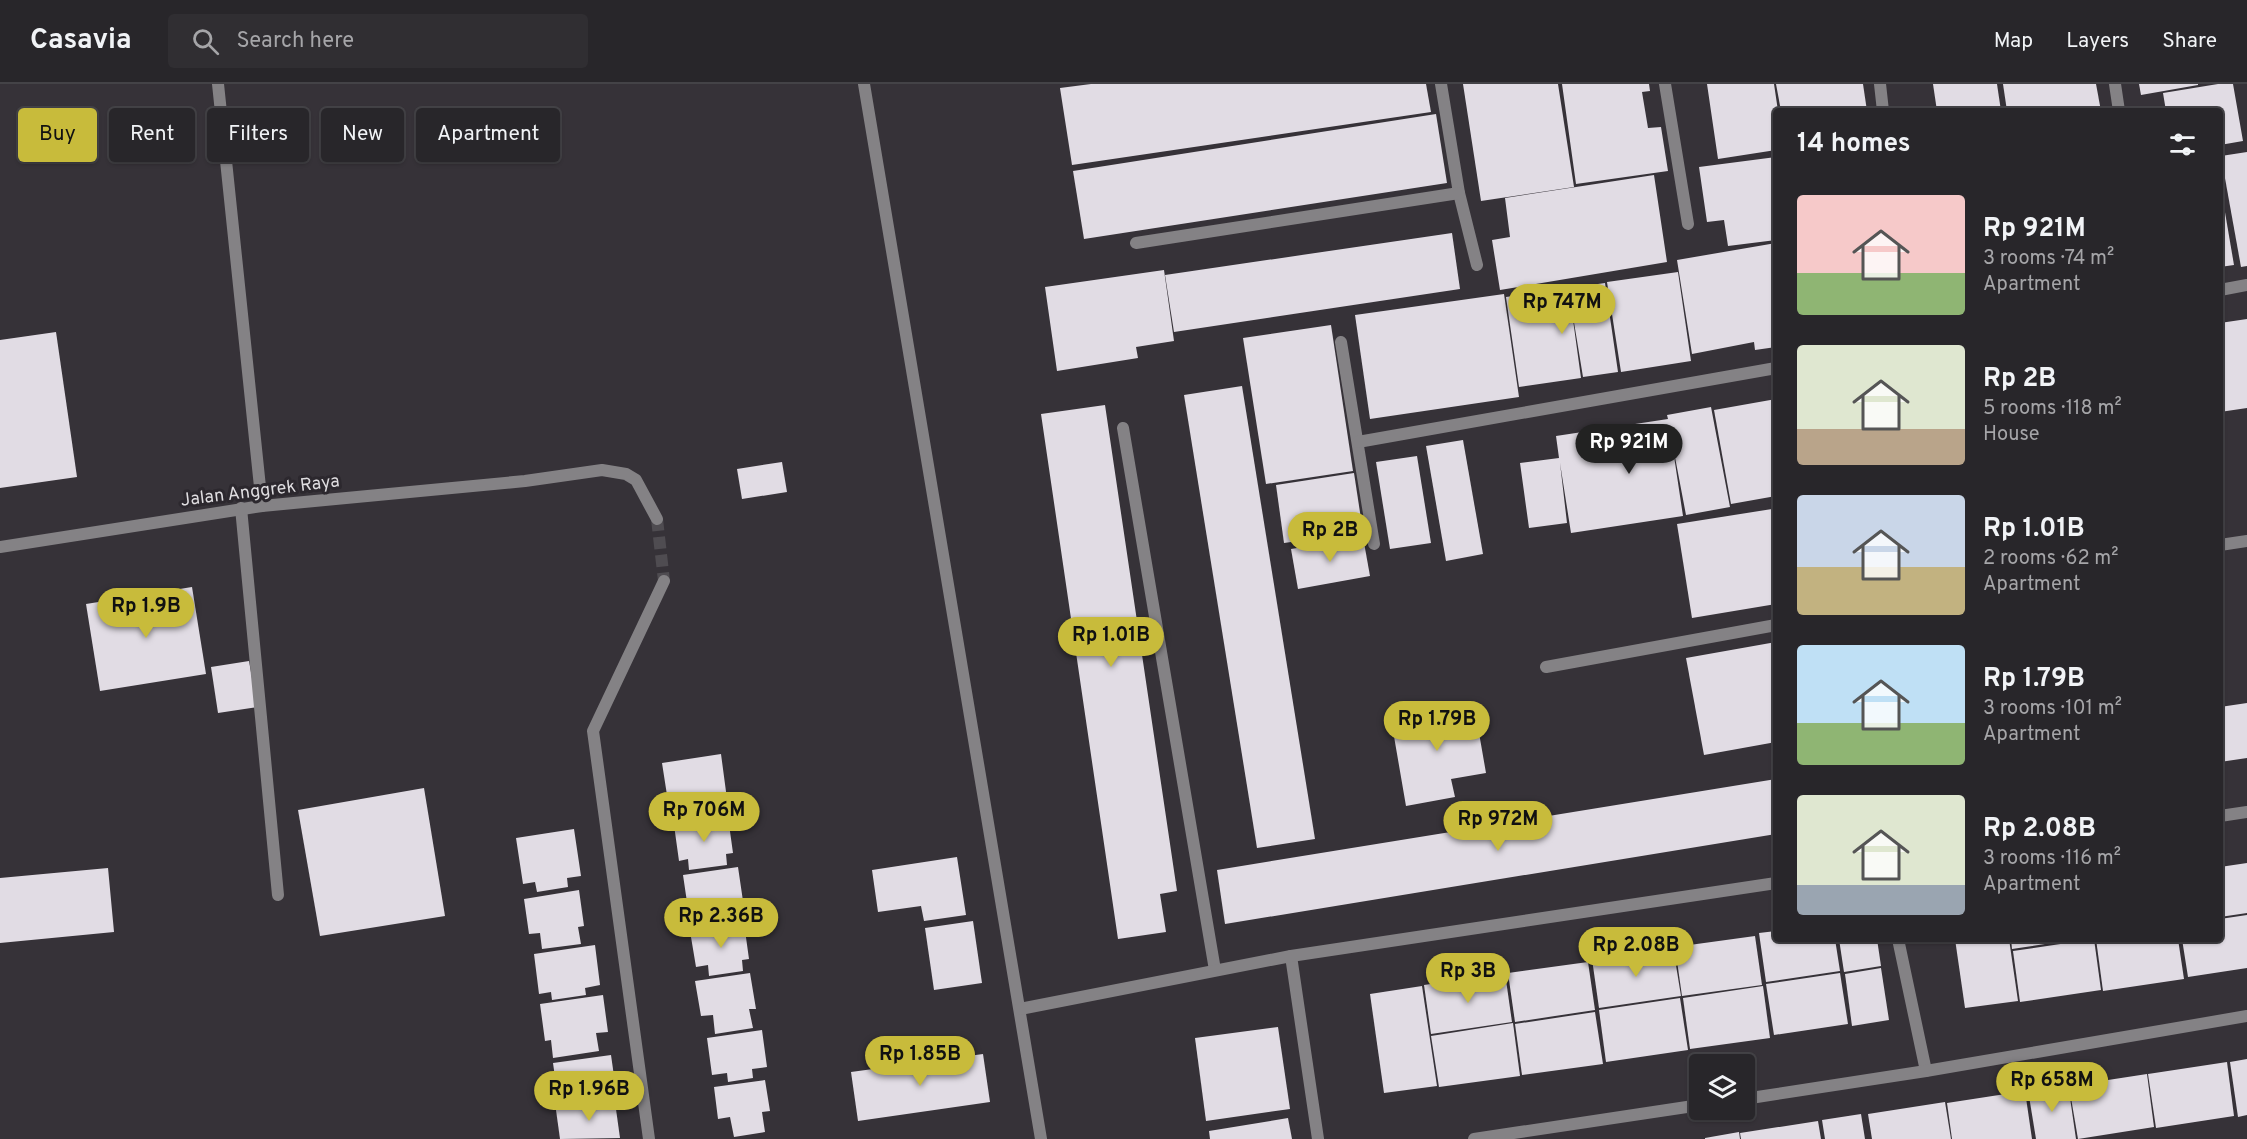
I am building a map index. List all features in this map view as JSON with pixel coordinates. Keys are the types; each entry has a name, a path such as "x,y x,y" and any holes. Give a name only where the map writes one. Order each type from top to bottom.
{"street":[{"path":"218,84 262,506"},
{"path":"864,84 1041,1139"},
{"path":"1442,84 1459,193 1477,265"},
{"path":"1665,84 1688,224"},
{"path":"1880,84 1883,108"},
{"path":"2115,84 2119,108"},
{"path":"1136,243 1459,193"},
{"path":"2223,289 2247,285"},
{"path":"1341,342 1374,544"},
{"path":"1358,442 1773,369"},
{"path":"1123,428 1215,970"},
{"name":"Jalan Anggrek Raya","path":"0,547 241,508 525,481 602,470 626,474 636,480 657,519"},
{"path":"241,508 278,895"},
{"path":"2223,545 2247,541"},
{"path":"649,1139 593,731 664,581"},
{"path":"1546,667 1773,626"},
{"path":"2223,816 2247,812"},
{"path":"1020,1009 1291,956 1773,883"},
{"path":"1899,942 1926,1071"},
{"path":"1291,956 1318,1139"},
{"path":"1755,1097 1926,1071 2247,1016"},
{"path":"1474,1139 1689,1107"}],"building":[{"path":"1091,84 1426,84 1431,112 1072,165 1060,88"},
{"path":"1463,84 1558,84 1574,187 1481,201"},
{"path":"1562,84 1649,84 1650,91 1642,92 1648,128 1661,127 1668,171 1576,184"},
{"path":"1707,84 1774,84 1778,108 1773,108 1773,150 1718,159"},
{"path":"1776,84 1863,84 1867,108 1780,108"},
{"path":"1933,84 1997,84 2001,108 1937,108"},
{"path":"2003,84 2096,84 2100,108 2007,108"},
{"path":"2139,84 2198,84 2198,85 2141,95"},
{"path":"2218,84 2233,84 2243,141 2223,144 2223,108 2166,108 2163,93"},
{"path":"1436,114 1447,183 1084,239 1073,171"},
{"path":"2247,152 2247,266 2241,267 2223,167 2223,156"},
{"path":"1773,157 1773,240 1728,246 1724,220 1707,222 1699,167"},
{"path":"1654,175 1667,262 1500,290 1492,240 1510,237 1505,198"},
{"path":"2223,201 2234,265 2223,267"},
{"path":"1452,233 1460,289 1174,332 1165,275"},
{"path":"1773,244 1773,347 1755,350 1754,342 1692,354 1677,260"},
{"path":"1164,270 1174,341 1136,347 1138,358 1057,371 1045,287"},
{"path":"1678,272 1691,361 1621,372 1607,282"},
{"path":"1605,283 1618,372 1583,377 1570,298 1581,378 1519,387 1506,297"},
{"path":"1504,294 1519,397 1370,419 1355,315"},
{"path":"2247,319 2247,408 2223,412 2223,323"},
{"path":"1331,325 1353,471 1266,484 1243,338"},
{"path":"56,332 77,477 0,488 0,340"},
{"path":"1242,386 1315,839 1257,848 1184,395"},
{"path":"1773,400 1773,497 1731,504 1714,410"},
{"path":"1105,405 1177,891 1160,894 1166,932 1118,939 1041,414"},
{"path":"1711,407 1730,507 1686,515 1671,436 1683,516 1571,533 1560,463 1567,523 1529,528 1520,463 1559,458 1556,436 1668,419 1667,415"},
{"path":"1463,440 1483,554 1446,561 1426,446"},
{"path":"1417,456 1431,543 1390,549 1376,462"},
{"path":"782,462 787,492 742,499 737,469"},
{"path":"1354,473 1363,532 1284,543 1276,485"},
{"path":"1772,509 1773,604 1692,618 1677,524"},
{"path":"1363,537 1370,576 1298,589 1291,549"},
{"path":"192,587 206,674 100,691 86,604"},
{"path":"1773,643 1773,743 1704,755 1686,658"},
{"path":"249,661 257,707 218,713 211,667"},
{"path":"2247,703 2247,758 2223,762 2223,707"},
{"path":"1474,704 1486,773 1451,779 1455,797 1406,806 1391,719"},
{"path":"721,754 727,799 721,800 723,814 681,820 678,806 669,808 662,763"},
{"path":"1773,779 1773,834 1225,924 1217,870"},
{"path":"424,788 445,916 320,936 298,810"},
{"path":"728,817 733,853 726,854 727,865 689,870 688,859 679,861 674,825"},
{"path":"574,829 581,876 567,878 568,887 537,892 535,882 523,884 516,838"},
{"path":"957,857 966,915 924,921 921,906 878,912 872,870"},
{"path":"2247,863 2247,913 2223,917 2223,867"},
{"path":"738,867 743,901 737,902 740,920 705,925 703,908 688,909 683,875"},
{"path":"108,868 114,932 0,943 0,878"},
{"path":"579,890 584,926 578,927 581,944 542,949 540,933 529,934 524,899"},
{"path":"2247,915 2247,968 2188,977 2182,942 2223,942 2223,919"},
{"path":"973,921 982,983 934,990 925,928"},
{"path":"744,923 749,959 742,960 743,971 709,976 708,965 696,967 690,931"},
{"path":"1773,931 1773,942 1835,942 1840,971 1766,982 1759,933"},
{"path":"1755,936 1762,985 1682,996 1675,947"},
{"path":"1839,942 1877,942 1881,966 1844,972"},
{"path":"1955,942 2009,942 2018,1001 1965,1008"},
{"path":"2011,942 2058,942 2012,949"},
{"path":"2074,942 2094,942 2101,990 2020,1002 2013,951"},
{"path":"2096,942 2178,942 2184,979 2103,991"},
{"path":"595,945 600,985 585,988 586,995 552,1000 551,992 539,994 534,954"},
{"path":"1673,947 1681,996 1599,1008 1592,959"},
{"path":"1588,962 1595,1010 1515,1022 1508,973"},
{"path":"1881,968 1889,1020 1852,1026 1845,974"},
{"path":"750,973 756,1009 749,1009 753,1028 715,1034 713,1015 701,1016 695,981"},
{"path":"1505,973 1512,1022 1431,1034 1424,985"},
{"path":"1840,973 1848,1024 1774,1035 1766,984"},
{"path":"1422,986 1437,1086 1384,1093 1370,994"},
{"path":"1763,986 1770,1038 1690,1049 1683,998"},
{"path":"603,995 608,1032 596,1033 599,1051 553,1058 551,1040 545,1041 540,1004"},
{"path":"1680,998 1688,1050 1606,1062 1599,1010"},
{"path":"1595,1012 1603,1064 1522,1075 1515,1024"},
{"path":"1513,1023 1520,1076 1439,1087 1431,1036"},
{"path":"1278,1027 1290,1109 1206,1121 1195,1038"},
{"path":"762,1030 767,1067 752,1069 753,1078 728,1082 727,1073 712,1075 707,1038"},
{"path":"983,1054 990,1102 858,1121 851,1072"},
{"path":"611,1055 616,1090 604,1092 605,1102 570,1107 568,1097 558,1099 553,1063"},
{"path":"2247,1059 2247,1115 2238,1117 2230,1062"},
{"path":"2227,1062 2234,1116 2156,1128 2148,1074"},
{"path":"2147,1074 2154,1127 2078,1139 2069,1086"},
{"path":"765,1080 770,1111 762,1112 765,1132 734,1137 730,1117 718,1119 714,1087"},
{"path":"2068,1084 2076,1139 2036,1139 2028,1090"},
{"path":"2025,1091 2032,1139 1952,1139 1947,1103"},
{"path":"615,1102 620,1138 560,1139 556,1110"},
{"path":"1945,1102 1951,1139 1872,1139 1868,1114"},
{"path":"1861,1114 1865,1139 1825,1139 1822,1120"},
{"path":"1288,1118 1292,1139 1210,1139 1209,1131"},
{"path":"1818,1121 1821,1139 1741,1139 1740,1133"},
{"path":"1739,1132 1740,1139 1705,1139 1705,1138"}],"tunnel":[{"path":"657,519 664,581"}]}
